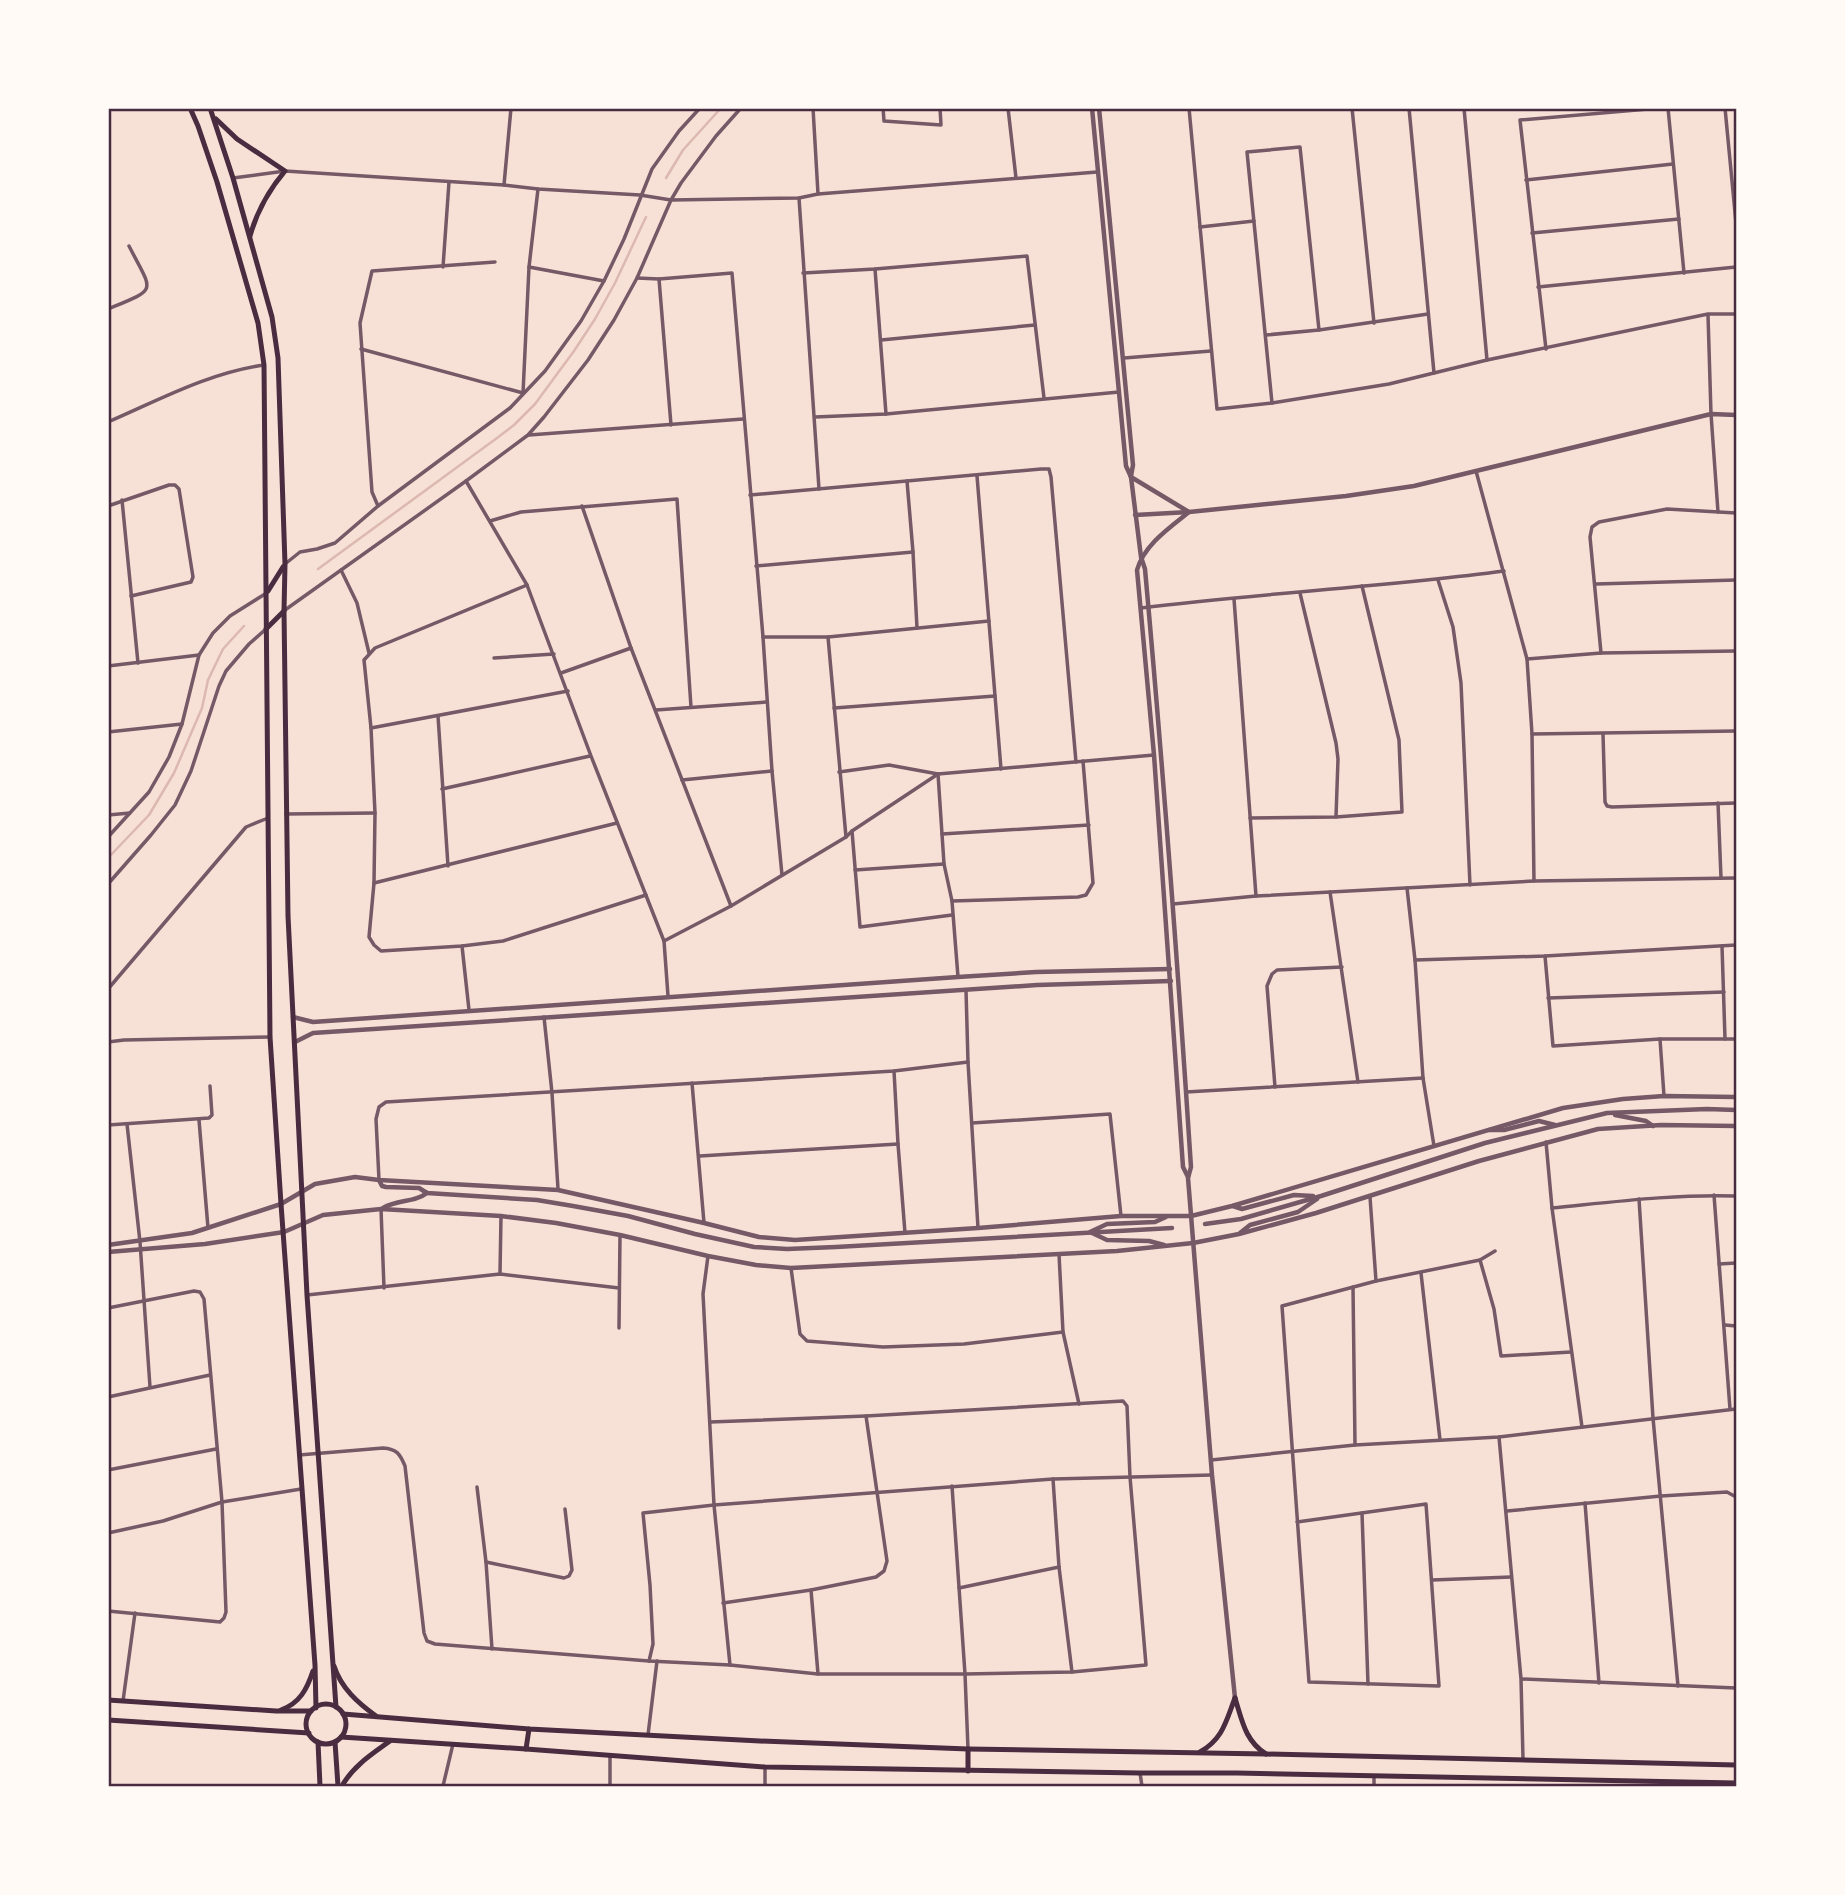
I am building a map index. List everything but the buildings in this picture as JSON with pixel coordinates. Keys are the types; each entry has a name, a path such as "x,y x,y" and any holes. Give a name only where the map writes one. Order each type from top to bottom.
{"main road":[{"path":"190,108 217,182 258,323 264,365 270,1037 315,1665 313,1709 307,1724 309,1733 318,1742 327,1744 338,1739 453,1744 765,1768 1237,1773 1737,1783"},
{"path":"210,108 250,236 272,317 278,358 285,564 288,916 307,1295 336,1707"},
{"path":"214,117 237,139 285,171 262,201 250,236"},
{"path":"217,182 233,178"},
{"path":"267,593 285,564"},
{"path":"266,629 284,611"},
{"path":"331,1653 338,1678 360,1705 379,1717"},
{"path":"276,1711 289,1707 300,1698 315,1665"},
{"path":"1198,1753 1214,1742 1221,1733 1235,1698"},
{"path":"1235,1698 1248,1738 1266,1754"},
{"path":"108,1700 276,1711 313,1709 326,1705 336,1707 343,1714 345,1729 338,1739 340,1787"},
{"path":"343,1714 648,1735 968,1749 1737,1765"},
{"path":"108,1720 309,1733"},
{"path":"526,1749 529,1728"},
{"path":"340,1787 364,1760 390,1741"},
{"path":"318,1742 320,1787"},
{"path":"968,1749 968,1771"}],"street":[{"path":"504,185 511,108"},
{"path":"285,564 300,552 335,543 378,506 510,408 545,371 568,340 604,281 652,169 664,150 700,108"},
{"path":"284,611 466,481 527,435 544,417 588,360 614,320 637,278 671,200 704,151 741,108"},
{"path":"813,108 818,194"},
{"path":"883,108 884,121 941,125 940,108"},
{"path":"1007,108 1016,178"},
{"path":"1092,108 1126,466 1131,477 1189,512"},
{"path":"1189,108 1217,409 1389,384 1487,360 1708,314 1737,314"},
{"path":"1352,108 1374,323"},
{"path":"1409,108 1433,373"},
{"path":"1464,108 1487,360"},
{"path":"1546,349 1520,120 1660,108"},
{"path":"1668,108 1684,273"},
{"path":"1726,108 1737,223"},
{"path":"1101,109 1133,465 1131,477 1141,557 1145,569 1162,764 1191,1167 1188,1178 1193,1243 1210,1460 1235,1698"},
{"path":"1272,403 1247,152 1300,147 1318,330"},
{"path":"1526,180 1673,164"},
{"path":"233,178 285,171 640,195 671,200 799,198 818,194 1097,172"},
{"path":"443,267 450,181"},
{"path":"523,393 529,267 538,189"},
{"path":"799,198 819,489"},
{"path":"1532,233 1679,219"},
{"path":"1200,228 1254,221"},
{"path":"108,309 147,291 149,284 129,246"},
{"path":"803,273 1027,256 1044,398"},
{"path":"378,506 372,492 360,323 372,271 495,262"},
{"path":"529,267 604,281"},
{"path":"1538,287 1737,267"},
{"path":"876,269 887,414"},
{"path":"637,278 659,279 732,273 782,875"},
{"path":"659,279 670,425"},
{"path":"1265,335 1428,314"},
{"path":"1708,314 1718,512"},
{"path":"881,340 1035,325"},
{"path":"361,349 523,393"},
{"path":"1124,358 1211,351"},
{"path":"108,422 203,380 264,365"},
{"path":"815,417 887,414 1119,392"},
{"path":"1135,515 1346,496 1414,486 1711,414 1737,415"},
{"path":"527,435 743,419"},
{"path":"750,495 1049,470 1076,762"},
{"path":"1475,471 1527,659 1532,734 1534,881"},
{"path":"977,475 1001,769"},
{"path":"466,481 527,584 664,941 668,1009"},
{"path":"907,481 914,552 917,628"},
{"path":"108,506 169,485 175,485 179,489 193,577 191,582 131,596"},
{"path":"490,521 521,512 677,499 691,707"},
{"path":"122,500 138,663"},
{"path":"582,506 631,648 732,906"},
{"path":"1601,653 1590,537 1592,527 1599,522 1667,509 1737,513"},
{"path":"1188,1178 1183,1167 1138,570 1141,557 1165,531 1189,512"},
{"path":"756,566 914,552"},
{"path":"341,570 357,603 369,653"},
{"path":"1141,608 1438,580 1504,571"},
{"path":"1438,580 1453,627 1461,683 1470,885"},
{"path":"1596,584 1737,580"},
{"path":"527,584 375,648 364,660 371,728 375,813 374,883 369,937 381,951 503,941 646,895"},
{"path":"1250,818 1336,817 1402,812 1399,740 1362,586"},
{"path":"108,837 149,792 169,757 182,724 199,655 213,634 230,616 267,593"},
{"path":"1300,593 1336,743 1336,817"},
{"path":"1234,599 1256,896"},
{"path":"762,637 828,637 989,621"},
{"path":"108,884 175,805 191,771 226,671 266,629"},
{"path":"828,637 846,837"},
{"path":"561,673 631,648"},
{"path":"1527,659 1601,653 1737,651"},
{"path":"494,658 554,654"},
{"path":"108,666 199,655"},
{"path":"371,728 568,691"},
{"path":"834,708 995,696"},
{"path":"656,710 767,702"},
{"path":"438,716 448,866"},
{"path":"108,732 182,724"},
{"path":"1532,734 1737,732"},
{"path":"1603,734 1607,806 1737,803"},
{"path":"839,772 889,765 938,775 1154,755"},
{"path":"442,789 591,756"},
{"path":"952,901 1086,895 1093,883 1083,761"},
{"path":"682,780 772,771"},
{"path":"664,941 732,906 846,837 938,775"},
{"path":"938,775 944,864 952,901 958,977"},
{"path":"1718,803 1721,878"},
{"path":"108,815 130,813"},
{"path":"286,814 375,813"},
{"path":"108,989 246,827 269,818"},
{"path":"374,883 617,823"},
{"path":"942,834 1089,825"},
{"path":"852,831 860,928 952,915"},
{"path":"855,870 944,864"},
{"path":"1172,904 1256,896 1534,881 1737,878"},
{"path":"1407,888 1423,1078 1433,1146"},
{"path":"1330,892 1358,1082"},
{"path":"1415,960 1737,945"},
{"path":"462,946 470,1010"},
{"path":"1722,946 1725,1039"},
{"path":"1545,956 1553,1046 1660,1039 1737,1039"},
{"path":"1275,1087 1267,986 1272,974 1277,970 1342,967"},
{"path":"293,1017 313,1022 1036,972 1170,969"},
{"path":"1036,972 1037,985"},
{"path":"295,1042 314,1033 1037,985 1171,981"},
{"path":"889,982 890,994"},
{"path":"966,990 978,1228"},
{"path":"1548,998 1724,992"},
{"path":"543,1005 558,1190"},
{"path":"313,1022 308,1028 314,1033"},
{"path":"108,1042 270,1037"},
{"path":"1660,1039 1664,1096"},
{"path":"427,1194 419,1188 382,1186 379,1180 376,1119 379,1107 386,1102 894,1071 968,1062"},
{"path":"894,1071 905,1233"},
{"path":"1186,1092 1423,1078"},
{"path":"692,1083 705,1223"},
{"path":"108,1125 212,1117 210,1086"},
{"path":"108,1245 178,1236 208,1228 281,1204 314,1184 355,1177 558,1190 760,1237 795,1240 1121,1216 1191,1216 1563,1108 1664,1096 1737,1097"},
{"path":"1205,1224 1241,1219 1485,1143 1607,1113 1737,1110"},
{"path":"1607,1113 1646,1121 1654,1126"},
{"path":"972,1123 1110,1114 1121,1216"},
{"path":"199,1120 208,1228"},
{"path":"1486,1129 1504,1130 1539,1121 1556,1125"},
{"path":"127,1124 140,1242 150,1387"},
{"path":"108,1252 205,1244 284,1232 323,1215 381,1209 501,1216 556,1223 708,1256 791,1268 1165,1246 1239,1234 1370,1197 1479,1161 1598,1129 1737,1126"},
{"path":"1546,1142 1552,1208 1582,1427"},
{"path":"700,1156 898,1144"},
{"path":"381,1209 391,1203 416,1199 427,1194 537,1200 628,1216 754,1247 787,1249 1172,1227"},
{"path":"1232,1206 1242,1209 1294,1195 1321,1196"},
{"path":"1714,1195 1730,1409"},
{"path":"1239,1234 1257,1223 1298,1212 1321,1196"},
{"path":"1552,1208 1639,1199 1737,1196"},
{"path":"1370,1197 1376,1281"},
{"path":"1639,1199 1653,1418 1678,1686"},
{"path":"381,1209 384,1288"},
{"path":"500,1274 501,1216"},
{"path":"1090,1232 1107,1224 1155,1222 1166,1216"},
{"path":"1090,1232 1107,1240 1149,1241 1165,1246"},
{"path":"619,1328 620,1235"},
{"path":"1297,1522 1426,1504 1439,1686 1309,1682 1297,1522 1282,1306 1376,1281 1480,1261 1495,1251"},
{"path":"1059,1254 1063,1332 1079,1404"},
{"path":"708,1256 703,1294 714,1505 730,1665"},
{"path":"1480,1261 1494,1309 1501,1356 1571,1352"},
{"path":"1719,1264 1737,1263"},
{"path":"791,1268 800,1334 807,1341 883,1347 964,1344 1063,1332"},
{"path":"1421,1273 1440,1440"},
{"path":"307,1295 500,1274 618,1288"},
{"path":"1353,1287 1355,1445"},
{"path":"108,1308 194,1291 204,1298 222,1502 226,1612 225,1618 220,1622 108,1611"},
{"path":"1724,1325 1737,1326"},
{"path":"108,1396 210,1375"},
{"path":"299,1455 383,1448 393,1449 401,1455 405,1466 424,1633 427,1641 435,1644 730,1665 817,1674 1072,1672 1146,1665 1124,1401 710,1422"},
{"path":"1210,1460 1355,1445 1499,1437 1737,1409"},
{"path":"723,1603 811,1590 876,1577 884,1571 887,1561 866,1416"},
{"path":"1499,1437 1521,1679 1523,1760"},
{"path":"108,1470 216,1449"},
{"path":"649,1661 653,1644 643,1513 1052,1479 1212,1475"},
{"path":"1052,1479 1059,1567 1072,1672"},
{"path":"951,1486 968,1749"},
{"path":"477,1487 492,1649"},
{"path":"108,1533 163,1521 222,1502 301,1489"},
{"path":"1507,1511 1661,1496 1727,1492 1737,1497"},
{"path":"1585,1503 1599,1684"},
{"path":"486,1562 564,1578 569,1576 572,1570 565,1509"},
{"path":"1362,1513 1368,1684"},
{"path":"959,1588 1059,1567"},
{"path":"1432,1580 1511,1577"},
{"path":"811,1590 817,1674"},
{"path":"123,1701 135,1613"},
{"path":"648,1735 657,1661"},
{"path":"1521,1679 1737,1688"},
{"path":"443,1787 453,1744"},
{"path":"610,1756 610,1787"},
{"path":"765,1768 765,1787"},
{"path":"1140,1773 1142,1787"},
{"path":"1374,1776 1374,1787"}],"waterway":[{"path":"666,178 683,150 721,108"},
{"path":"318,569 497,438 535,404 595,319 646,217"},
{"path":"108,858 149,815 174,773 202,708 208,680 223,649 244,626"}]}
